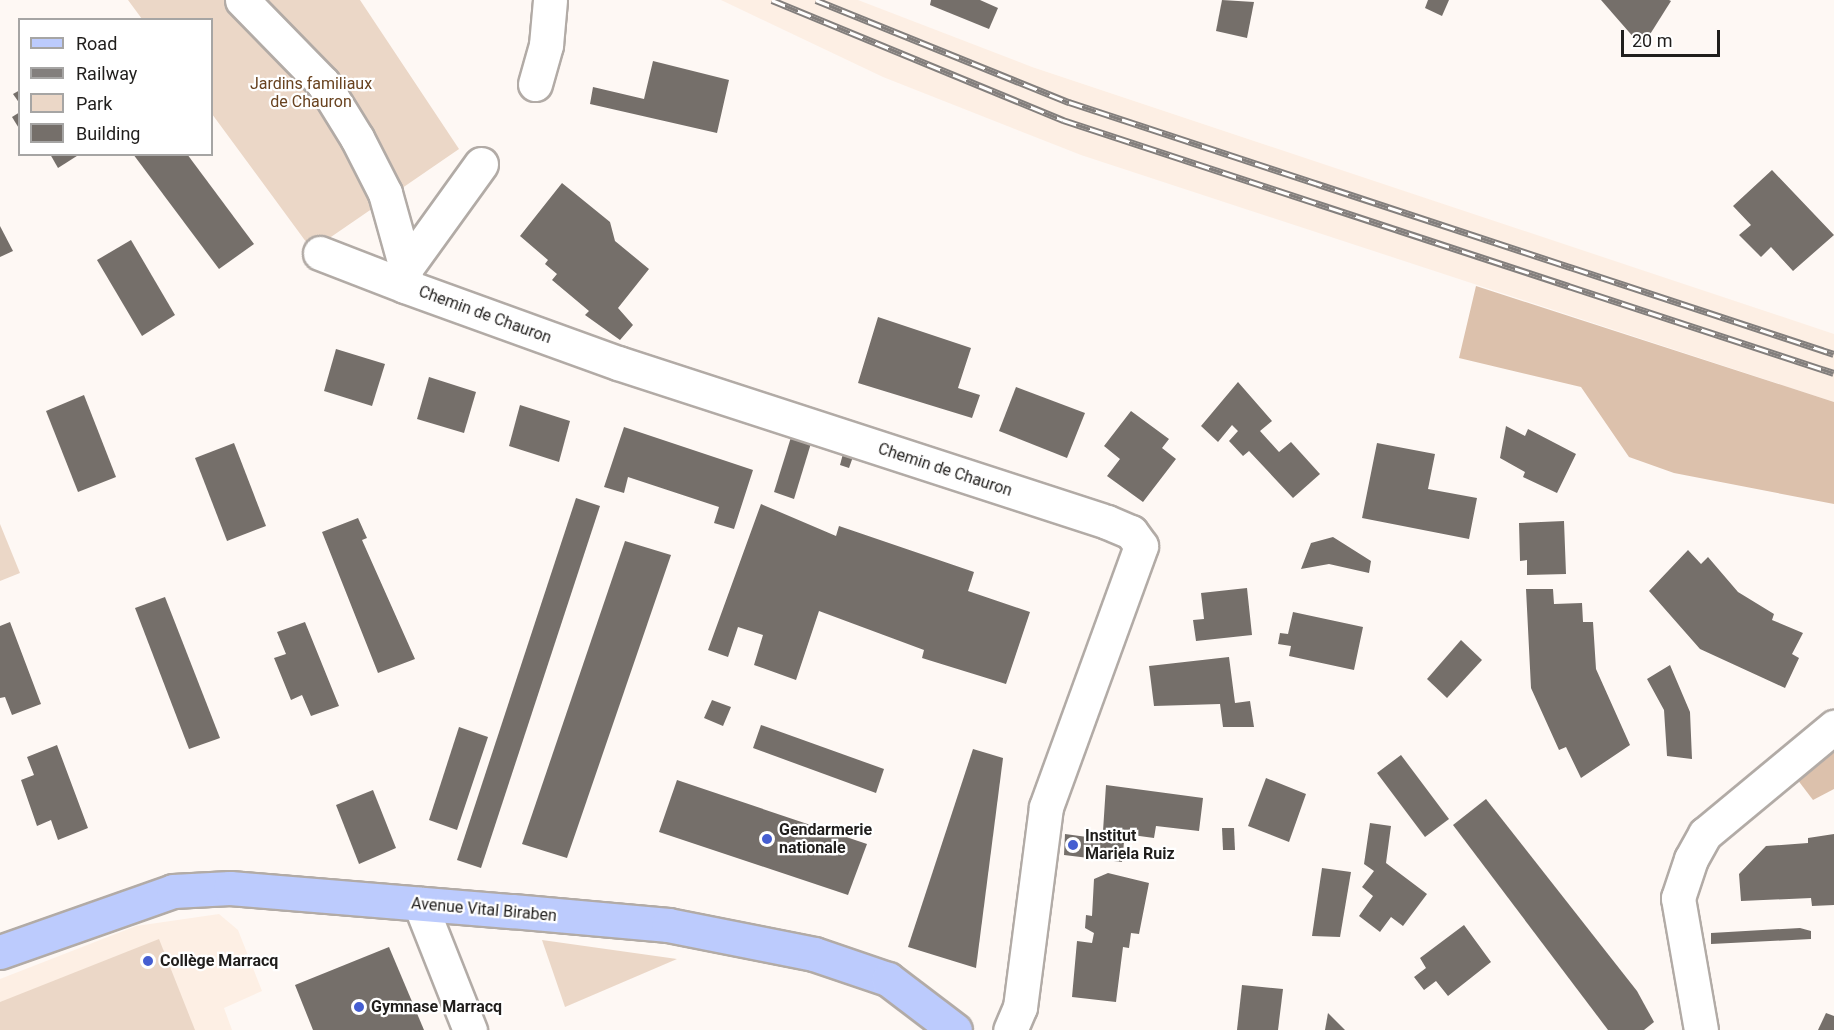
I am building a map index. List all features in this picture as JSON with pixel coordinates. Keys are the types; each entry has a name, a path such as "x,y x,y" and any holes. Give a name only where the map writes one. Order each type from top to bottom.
{"main road":[{"name":"Avenue Vital Biraben","path":"0,952 173,891 230,888 668,925 814,954 888,979 954,1030"}],"street":[{"path":"242,0 323,83 357,138 385,193 405,277 320,253"},
{"path":"534,84 546,45 550,0"},
{"name":"Chemin de Chauron","path":"482,164 405,277 618,363 1131,532 1141,546 1135,570 1046,807 1020,1007 1010,1030"},
{"path":"1701,1030 1678,898 1691,859 1706,834 1834,727"},
{"path":"420,904 470,1030"}],"shaded area":[{"path":"721,0 858,0 1032,67 1834,334 1834,402 1081,155 883,77"},
{"path":"1476,286 1834,402 1834,504 1674,473 1629,457 1581,387 1459,358"},
{"path":"1834,747 1834,789 1813,800 1797,779"},
{"name":"Collège Marracq","path":"219,914 238,930 262,991 224,1008 232,1030 0,1030 0,979 136,926"}],"green space":[{"name":"Jardins familiaux de Chauron","path":"128,0 360,0 459,149 312,250 213,115 213,18 141,18"},
{"path":"0,524 20,573 0,581"},
{"path":"159,939 195,1030 0,1030 0,1002"},
{"path":"542,940 677,959 565,1007"}],"building":[{"path":"931,0 980,0 998,8 989,29 930,5"},
{"path":"1222,0 1254,2 1247,38 1216,31"},
{"path":"1428,0 1449,0 1442,16 1425,8"},
{"path":"1601,0 1669,0 1671,1 1642,47"},
{"path":"653,61 729,80 717,133 590,104 593,87 644,99"},
{"path":"18,91 18,101 13,94"},
{"path":"18,113 18,127 12,117"},
{"path":"51,156 77,156 58,168"},
{"path":"134,156 188,156 254,244 219,269"},
{"path":"1772,170 1834,235 1793,271 1771,247 1761,257 1739,235 1751,225 1733,206"},
{"path":"562,183 610,222 615,241 649,269 618,308 633,325 620,340 585,315 589,311 552,280 557,274 545,264 548,260 520,236"},
{"path":"0,226 13,251 0,257"},
{"path":"131,240 175,315 142,336 97,260"},
{"path":"878,317 971,348 958,388 980,395 972,418 858,383"},
{"path":"336,349 385,364 372,406 324,391"},
{"path":"429,377 476,392 464,433 417,419"},
{"path":"1238,382 1272,421 1260,431 1279,452 1291,442 1320,474 1293,498 1249,451 1243,456 1229,441 1238,431 1232,425 1218,442 1201,426"},
{"path":"1016,387 1085,413 1067,458 999,431"},
{"path":"84,395 116,477 78,492 46,411"},
{"path":"520,405 570,421 559,462 509,446"},
{"path":"1131,411 1169,439 1162,448 1176,459 1143,502 1107,476 1120,459 1104,446"},
{"path":"1506,426 1525,436 1528,429 1576,454 1557,493 1523,477 1525,472 1500,458"},
{"path":"624,427 753,470 734,529 714,523 719,507 628,477 624,493 604,487"},
{"path":"792,434 812,440 794,499 774,492"},
{"path":"234,443 266,526 227,541 195,458"},
{"path":"1377,443 1435,454 1428,489 1477,498 1469,539 1362,518"},
{"path":"844,450 854,454 849,468 840,465"},
{"path":"576,498 600,506 481,868 457,860"},
{"path":"761,504 836,536 839,526 974,572 968,591 1030,612 1006,684 922,658 924,650 819,611 796,680 754,665 763,635 738,627 728,657 708,650"},
{"path":"358,518 367,538 362,540 415,659 378,673 322,532"},
{"path":"1564,521 1566,574 1527,575 1527,560 1520,561 1519,523"},
{"path":"1333,537 1371,561 1369,573 1329,564 1301,569 1311,543"},
{"path":"625,541 671,555 567,858 522,844"},
{"path":"1688,550 1701,564 1708,557 1738,592 1774,614 1772,620 1803,633 1792,654 1799,658 1785,688 1700,649 1649,591"},
{"path":"1247,588 1252,635 1196,641 1193,620 1204,619 1201,593"},
{"path":"1526,589 1553,589 1554,604 1582,603 1583,622 1593,622 1596,669 1630,745 1581,778 1566,747 1559,750 1531,688"},
{"path":"165,597 220,738 189,749 135,608"},
{"path":"1293,612 1363,627 1354,670 1289,656 1291,646 1278,644 1280,633 1288,634"},
{"path":"10,622 41,704 12,715 5,697 0,698 0,626"},
{"path":"305,622 339,706 311,716 302,695 291,700 274,658 286,654 277,632"},
{"path":"1461,640 1482,660 1447,698 1427,679"},
{"path":"1229,657 1235,703 1250,701 1254,727 1223,727 1220,704 1154,706 1149,666"},
{"path":"1670,665 1690,712 1692,759 1667,756 1664,710 1647,679"},
{"path":"712,700 731,707 723,726 704,718"},
{"path":"761,725 884,769 876,793 753,748"},
{"path":"459,727 488,737 457,830 429,820"},
{"path":"57,745 88,828 58,840 51,820 37,826 21,780 34,775 27,757"},
{"path":"973,749 1003,758 976,968 908,947"},
{"path":"1401,755 1449,819 1425,837 1377,773"},
{"path":"1266,778 1306,794 1289,842 1248,826"},
{"path":"677,780 867,844 848,895 659,832"},
{"path":"1106,785 1203,798 1199,831 1156,826 1154,838 1103,831"},
{"path":"373,790 396,848 359,864 336,805"},
{"path":"1486,799 1637,991 1654,1022 1644,1030 1608,1030 1453,825"},
{"path":"1370,823 1391,826 1386,863 1427,894 1403,926 1391,917 1380,932 1359,916 1373,896 1362,887 1374,871 1364,864"},
{"path":"1222,828 1234,828 1235,850 1223,850"},
{"path":"1065,834 1124,842 1122,862 1064,855"},
{"path":"1834,834 1834,905 1812,906 1811,898 1741,901 1739,874 1766,846 1808,843 1808,838"},
{"path":"1322,868 1351,872 1340,937 1312,936"},
{"path":"1108,873 1149,883 1139,934 1131,933 1129,948 1123,947 1116,1002 1072,997 1077,941 1092,943 1094,933 1085,928 1086,915 1092,916 1094,879"},
{"path":"1464,925 1491,962 1448,996 1436,981 1424,990 1414,977 1426,968 1420,958"},
{"path":"1800,928 1811,931 1811,939 1711,944 1711,933"},
{"name":"Gymnase Marracq","path":"389,947 424,1030 313,1030 295,985"},
{"path":"1242,985 1283,989 1278,1030 1237,1030"},
{"path":"1328,1013 1345,1030 1325,1030"},
{"path":"1826,1013 1834,1016 1834,1030 1818,1030"}],"railway":[{"path":"772,0 1063,120 1834,373"},
{"path":"816,0 1069,102 1834,354"}],"place":[{"name":"Gendarmerie nationale","path":"767,839"},
{"name":"Institut Mariela Ruiz","path":"1073,845"},
{"name":"Collège Marracq","path":"148,961"},
{"name":"Gymnase Marracq","path":"359,1007"}]}
